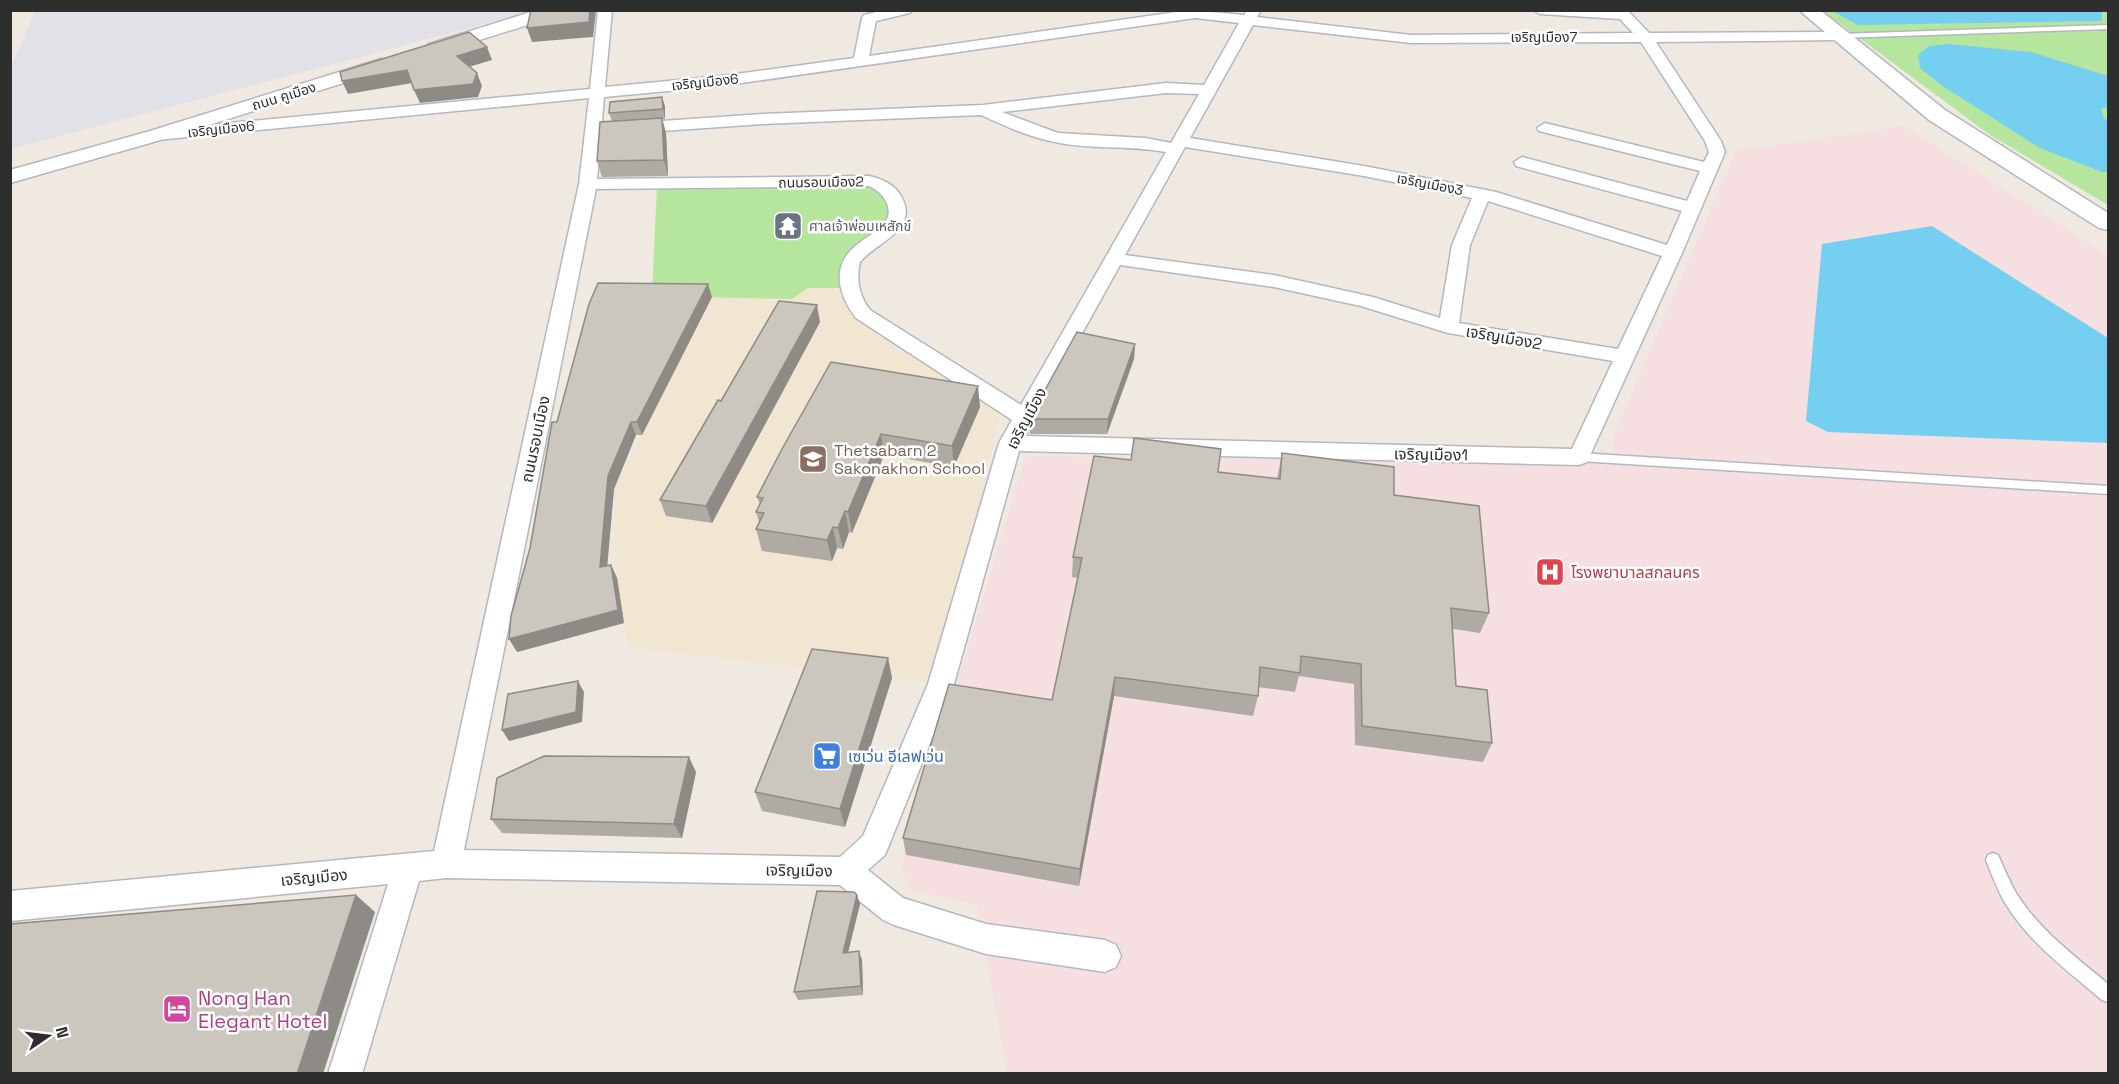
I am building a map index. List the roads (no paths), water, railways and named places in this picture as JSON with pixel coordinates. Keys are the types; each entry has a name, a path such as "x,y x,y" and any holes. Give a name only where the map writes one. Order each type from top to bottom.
{"main road":[{"path":"1808,10 1946,121 2109,223"}],"street":[{"path":"420,53 557,10"},
{"name":"ถนนรอบเมือง","path":"446,864 588,184 606,130 597,93 605,10"},
{"path":"861,61 869,18 905,10"},
{"path":"1540,10 1621,13 1646,38 1713,141 1717,152 1579,457"},
{"name":"เจริญเมือง6","path":"157,135 721,81 1196,14 1252,15"},
{"name":"เจริญเมือง7","path":"1252,15 1411,39 1839,36"},
{"name":"เจริญเมือง","path":"10,906 446,864 846,871 874,845 941,684 1010,443 1252,15"},
{"name":"ถนน คูเมือง","path":"10,177 157,135 397,60"},
{"path":"606,130 763,119 983,110 1166,88 1210,90"},
{"name":"เจริญเมือง3","path":"983,110 1019,126 1057,138 1179,145 1364,171 1482,195 1673,253"},
{"path":"1545,128 1710,168"},
{"path":"1522,162 1692,208"},
{"name":"ถนนรอบเมือง2","path":"588,184 870,181 878,183 894,198 898,205 897,212 882,238 857,253 851,262 849,284 856,306 862,314 1024,417"},
{"name":"เจริญเมือง2","path":"1482,195 1461,245 1448,327 1625,357"},
{"path":"1115,258 1285,284 1366,301 1448,327"},
{"name":"เจริญเมือง1","path":"1010,443 1579,457"},
{"path":"345,1074 408,868"},
{"path":"846,871 894,910 986,939 1105,956"}],"lane":[{"path":"1839,36 2109,27"},
{"path":"1579,457 2109,490"},
{"path":"1993,860 2010,897 2028,923 2050,946 2109,994"}],"water":[{"path":"2102,10 2102,21 1858,25 1832,11"},
{"path":"1948,44 2031,52 2108,76 2108,107 2101,109 2104,118 2108,121 2108,172 2102,172 2040,148 1944,87 1920,68 1918,55 1929,46"},
{"path":"1932,226 2108,338 2108,443 1828,432 1806,421 1822,244"}],"place":[{"name":"ศาลเจ้าพ่อมเหสักข์","path":"788,226"},
{"name":"Thetsabarn 2 Sakonakhon School","path":"813,459"},
{"name":"โรงพยาบาลสกลนคร","path":"1550,572"},
{"name":"เซเว่น อีเลฟเว่น","path":"827,756"},
{"name":"Nong Han Elegant Hotel","path":"177,1009"}]}
